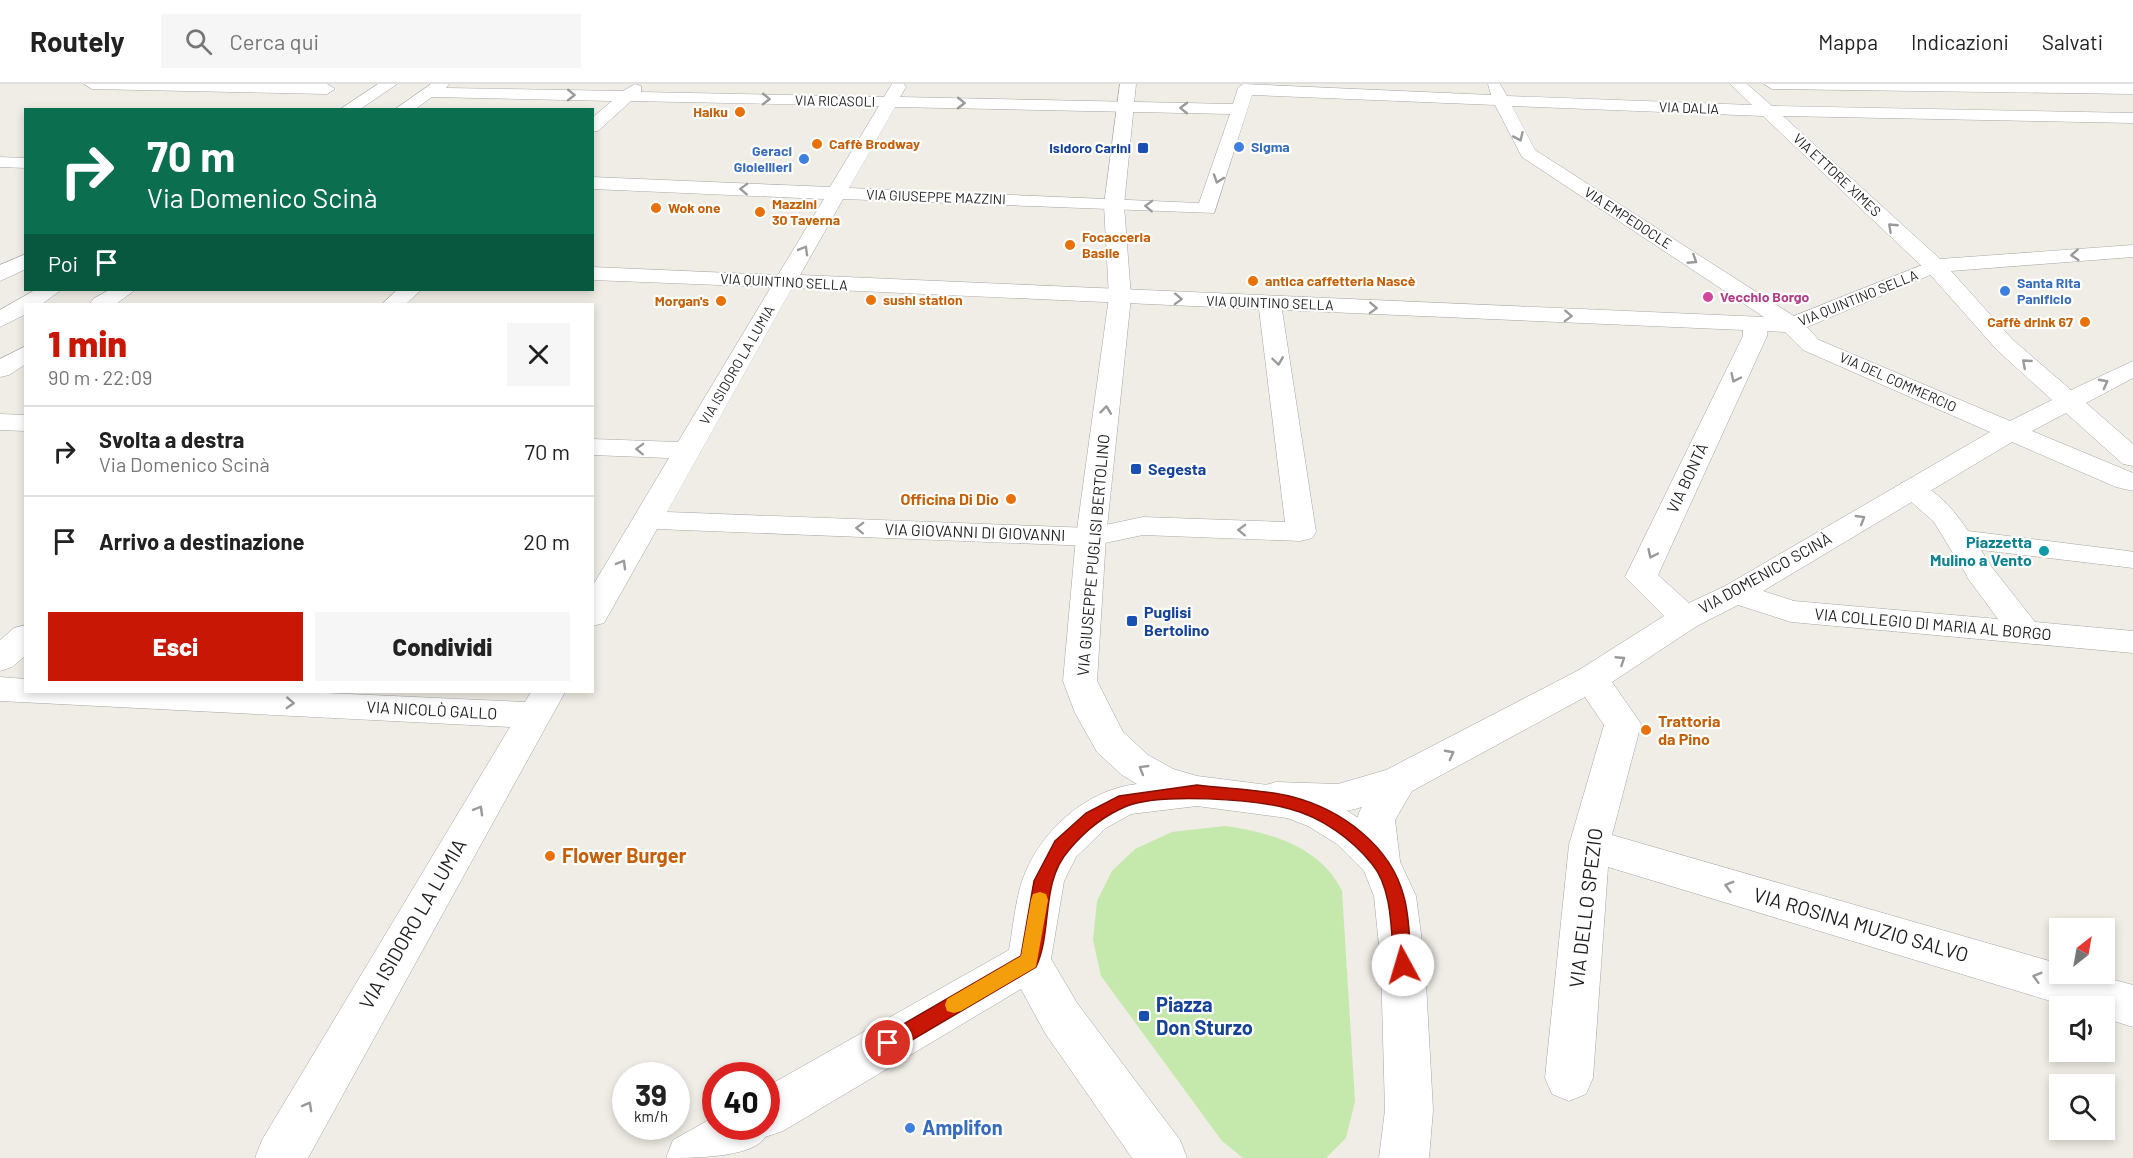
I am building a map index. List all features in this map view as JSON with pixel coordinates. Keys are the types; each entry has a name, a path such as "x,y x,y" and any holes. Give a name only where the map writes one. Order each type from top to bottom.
{"street":[{"path":"92,84 331,87"},
{"path":"350,108 390,84"},
{"path":"594,125 641,84"},
{"name":"VIA GIUSEPPE PUGLISI BERTOLINO","path":"1128,84 1114,205 1120,297 1092,537 1080,681 1093,713 1110,742 1135,765 1160,779 1197,791"},
{"name":"VIA ETTORE XIMES","path":"1738,84 1935,266 2005,345 2133,458"},
{"path":"1772,84 2048,86 2133,90"},
{"path":"2048,86 2107,118"},
{"path":"300,104 331,87"},
{"path":"1241,109 1247,87"},
{"name":"VIA DALIA","path":"1247,87 1498,93 1768,111 2133,118"},
{"path":"1947,87 1995,116"},
{"path":"405,108 435,88"},
{"name":"VIA RICASOLI","path":"435,88 627,96 895,93 1126,107 1241,109"},
{"name":"VIA ISIDORO LA LUMIA","path":"594,612 895,93"},
{"name":"VIA EMPEDOCLE","path":"1498,93 1528,153 1792,325"},
{"name":"VIA GIUSEPPE MAZZINI","path":"594,183 1207,209 1241,109"},
{"path":"0,162 24,163"},
{"path":"1935,266 2133,251"},
{"path":"0,274 24,261"},
{"name":"VIA QUINTINO SELLA","path":"594,273 1792,325 1935,266"},
{"path":"28,303 48,291"},
{"path":"103,303 122,291"},
{"path":"394,303 409,291"},
{"name":"VIA GIOVANNI DI GIOVANNI","path":"648,520 1092,537 1143,526 1301,532 1270,303"},
{"path":"0,320 24,306"},
{"name":"VIA BONTÀ","path":"1685,618 1641,577 1755,336 1755,324"},
{"name":"VIA DEL COMMERCIO","path":"1792,325 1811,345 2126,481 2133,482"},
{"path":"0,370 24,354"},
{"name":"VIA DOMENICO SCINÀ","path":"1253,796 1338,799 1398,781 1591,679 1685,618 1736,593 2011,431 2133,368"},
{"path":"0,422 24,423"},
{"path":"594,447 687,451"},
{"path":"1911,489 1945,517 1983,577 2025,632"},
{"path":"1959,539 2128,560"},
{"name":"VIA COLLEGIO DI MARIA AL BORGO","path":"1736,593 1791,611 2133,642"},
{"path":"0,659 24,638"},
{"name":"VIA DELLO SPEZIO","path":"1569,1078 1589,845 1623,724 1591,679"},
{"path":"0,690 24,691"},
{"name":"VIA NICOLÒ GALLO","path":"88,693 541,703"},
{"name":"VIA ISIDORO LA LUMIA","path":"280,1158 541,703"},
{"path":"1398,781 1375,819 1380,861 1395,896 1403,965 1409,1110 1406,1155"},
{"path":"1162,1158 1061,1018 1029,961 1043,881 1061,846 1092,818 1124,800 1197,791 1291,802 1322,815 1352,833 1380,861"},
{"name":"VIA ROSINA MUZIO SALVO","path":"1589,845 2133,1006"},
{"path":"780,1106 1029,961"},
{"path":"691,1158 721,1140"}],"green space":[{"path":"1225,826 1259,832 1292,844 1321,863 1333,876 1342,891 1355,1101 1346,1138 1326,1158 1243,1158 1222,1141 1101,976 1093,940 1097,901 1112,871 1135,849 1172,832"}],"slow traffic":[{"path":"954,1005 1029,961 1040,900"}],"place":[{"name":"Haiku","path":"740,112"},
{"name":"Caffè Brodway","path":"817,144"},
{"name":"Sigma","path":"1239,147"},
{"name":"Isidoro Carini","path":"1143,148"},
{"name":"Geraci Gioiellieri","path":"804,159"},
{"name":"Wok one","path":"656,208"},
{"name":"Mazzini 30 Taverna","path":"760,212"},
{"name":"Focacceria Basile","path":"1070,245"},
{"name":"antica caffetteria Nascè","path":"1253,281"},
{"name":"Santa Rita Panificio","path":"2005,291"},
{"name":"Vecchio Borgo","path":"1708,297"},
{"name":"sushi station","path":"871,300"},
{"name":"Morgan's","path":"721,301"},
{"name":"Caffè drink 67","path":"2085,322"},
{"name":"Segesta","path":"1136,469"},
{"name":"Officina Di Dio","path":"1011,499"},
{"name":"Piazzetta Mulino a Vento","path":"2044,551"},
{"name":"Puglisi Bertolino","path":"1132,621"},
{"name":"Trattoria da Pino","path":"1646,730"},
{"name":"Flower Burger","path":"550,856"},
{"name":"Piazza Don Sturzo","path":"1144,1016"},
{"name":"Amplifon","path":"910,1128"}],"route":[{"path":"888,1043 1029,961 1043,881 1061,846 1092,818 1124,800 1197,791 1291,802 1322,815 1352,833 1380,861 1395,896 1403,965"}]}
